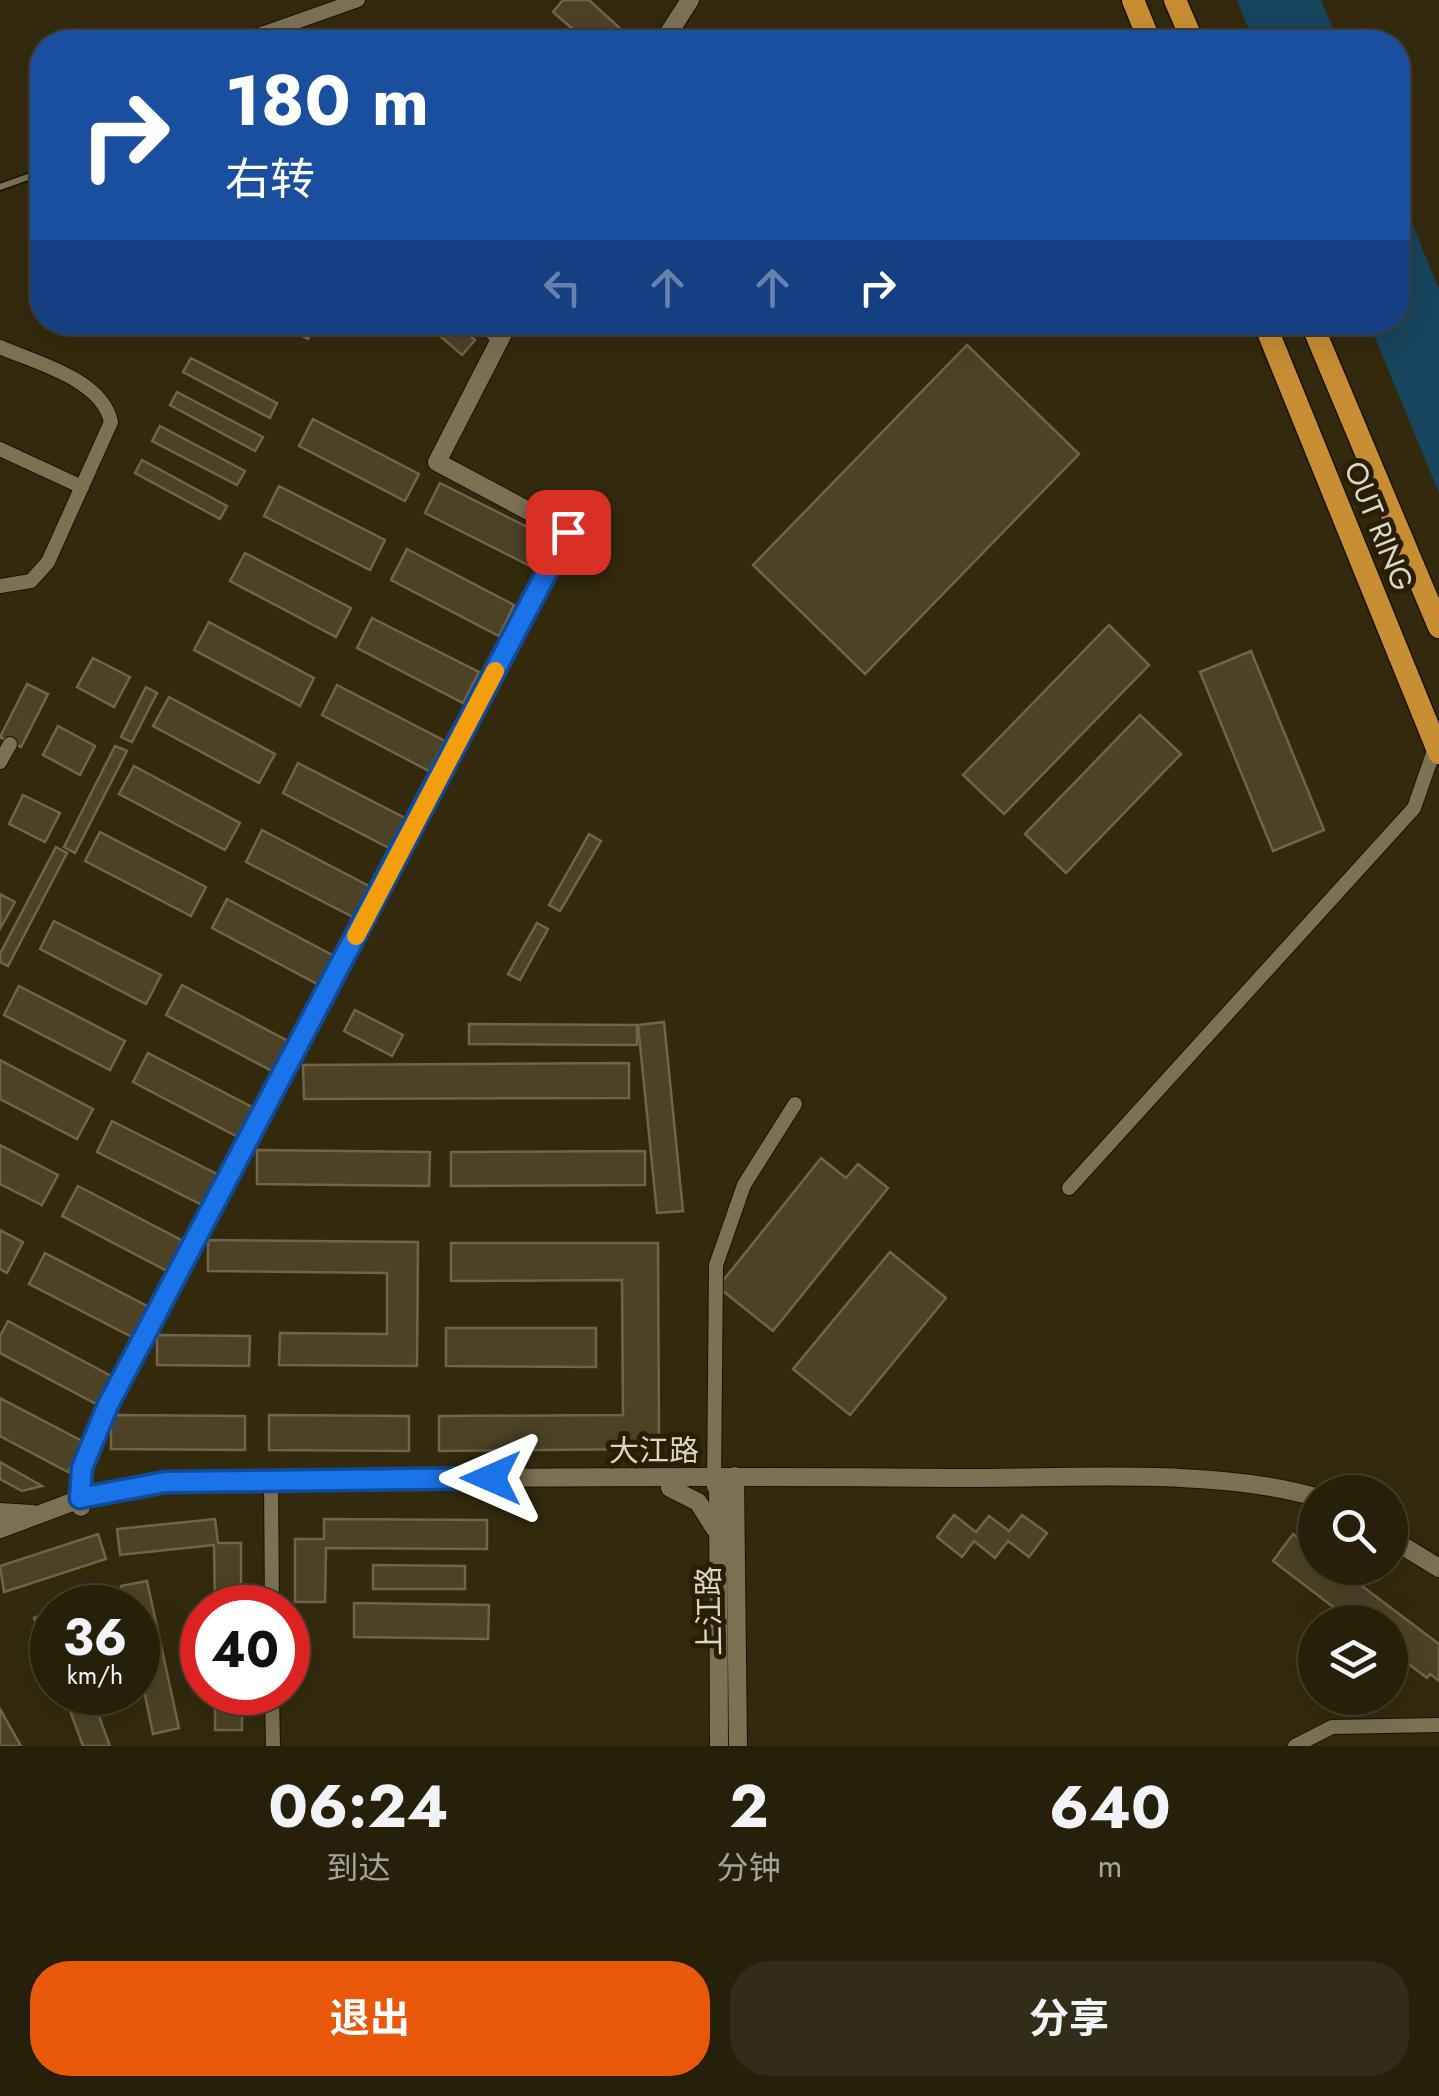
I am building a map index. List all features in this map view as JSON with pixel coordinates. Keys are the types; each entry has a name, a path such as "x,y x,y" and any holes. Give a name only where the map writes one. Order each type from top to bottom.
{"highway":[{"path":"1133,0 1145,30"},
{"path":"1174,0 1187,30"},
{"name":"OUT RING","path":"1269,335 1438,746"},
{"name":"OUT RING","path":"1315,335 1439,627"}],"street":[{"path":"273,30 358,0"},
{"path":"670,30 690,0"},
{"path":"494,335 500,340"},
{"path":"80,1502 82,1468 108,1405 568,532 438,462 502,335"},
{"path":"0,347 83,385 108,410 110,422 39,573 19,586 0,586"},
{"path":"0,449 82,488"},
{"path":"0,762 10,744"},
{"path":"1068,1188 1414,808 1438,746"},
{"path":"727,1538 719,1485 716,1265 744,1184 795,1104"},
{"path":"672,1482 719,1485"},
{"path":"672,1482 698,1502 727,1538"},
{"name":"大江路","path":"2,1528 80,1502 271,1485 672,1482"},
{"path":"271,1485 272,1585"},
{"name":"大江路","path":"719,1485 1239,1488 1298,1498"},
{"name":"上江路","path":"719,1746 727,1538"},
{"name":"上江路","path":"727,1538 738,1746"},
{"path":"1408,1538 1439,1556"},
{"path":"1408,1549 1439,1568"},
{"path":"272,1715 272,1746"},
{"path":"1294,1746 1332,1727 1439,1724"}],"lane":[{"path":"0,187 30,176"}],"water":[{"path":"1237,0 1321,0 1333,30 1249,30"},
{"path":"1410,218 1439,290 1439,493 1374,335 1410,335"}],"building":[{"path":"563,0 589,0 622,30 574,30 553,12"},
{"path":"439,335 469,335 475,340 462,355"},
{"path":"967,345 1079,454 865,674 753,565"},
{"path":"191,358 277,403 270,418 183,372"},
{"path":"177,392 263,437 255,451 170,405"},
{"path":"313,419 419,474 405,501 299,446"},
{"path":"160,426 245,471 237,485 152,441"},
{"path":"142,460 227,506 220,519 135,473"},
{"path":"440,483 549,538 534,568 425,513"},
{"path":"279,486 385,540 370,570 264,516"},
{"path":"407,549 514,605 499,636 391,580"},
{"path":"245,553 351,608 336,637 230,581"},
{"path":"372,618 479,672 463,703 357,648"},
{"path":"209,622 314,678 300,706 194,650"},
{"path":"1109,625 1149,665 1004,814 963,775"},
{"path":"1251,651 1324,830 1273,851 1200,672"},
{"path":"93,658 130,677 114,707 77,687"},
{"path":"27,684 48,694 21,747 0,737"},
{"path":"337,685 445,741 429,771 322,715"},
{"path":"146,687 157,693 132,742 121,737"},
{"path":"169,697 275,754 259,783 153,726"},
{"path":"1140,715 1181,754 1066,873 1025,834"},
{"path":"58,726 95,746 80,775 43,755"},
{"path":"115,746 127,751 75,853 64,847"},
{"path":"298,763 405,818 389,848 283,793"},
{"path":"134,766 240,823 225,850 119,794"},
{"path":"23,795 60,813 45,842 9,824"},
{"path":"262,830 369,886 353,917 246,862"},
{"path":"100,832 206,887 191,916 85,861"},
{"path":"589,834 601,841 560,911 549,905"},
{"path":"56,847 67,853 8,966 0,962 0,954"},
{"path":"0,894 15,902 0,929"},
{"path":"227,899 334,956 319,985 212,928"},
{"path":"54,921 161,975 146,1004 40,949"},
{"path":"537,923 548,929 520,980 508,974"},
{"path":"182,985 288,1041 272,1071 166,1015"},
{"path":"19,986 125,1041 110,1070 4,1015"},
{"path":"355,1010 403,1035 392,1056 344,1031"},
{"path":"664,1022 683,1211 657,1213 638,1025"},
{"path":"469,1024 637,1025 637,1045 469,1044"},
{"path":"148,1053 254,1108 238,1137 133,1082"},
{"path":"0,1060 93,1109 77,1139 0,1099"},
{"path":"629,1063 629,1098 304,1099 303,1065"},
{"path":"112,1121 219,1175 204,1206 97,1152"},
{"path":"0,1145 58,1175 42,1205 0,1184"},
{"path":"257,1150 430,1152 429,1186 257,1184"},
{"path":"645,1151 645,1185 451,1186 451,1152"},
{"path":"821,1158 846,1178 858,1164 888,1188 773,1331 718,1287"},
{"path":"78,1186 185,1242 169,1272 62,1216"},
{"path":"0,1230 23,1242 7,1273 0,1269"},
{"path":"208,1240 418,1242 417,1366 279,1365 280,1333 387,1334 387,1273 208,1271"},
{"path":"451,1243 658,1243 659,1441 654,1449 439,1451 439,1416 623,1415 622,1280 451,1281"},
{"path":"890,1252 946,1298 850,1415 793,1369"},
{"path":"45,1253 151,1308 136,1339 29,1284"},
{"path":"8,1321 115,1378 100,1406 0,1353 0,1336"},
{"path":"446,1328 596,1328 596,1367 446,1366"},
{"path":"157,1335 250,1336 249,1366 157,1365"},
{"path":"0,1398 84,1442 68,1472 0,1436"},
{"path":"111,1415 245,1416 245,1450 111,1449"},
{"path":"269,1415 409,1416 409,1451 269,1450"},
{"path":"0,1462 42,1486 22,1491 0,1479"},
{"path":"954,1515 976,1532 989,1516 1009,1531 1022,1515 1047,1533 1029,1557 1008,1541 995,1558 974,1541 962,1557 937,1537"},
{"path":"215,1519 218,1543 241,1543 241,1585 215,1585 214,1545 120,1555 117,1529"},
{"path":"324,1519 487,1520 487,1549 326,1548 325,1602 310,1602 310,1585 295,1585 295,1539 324,1539"},
{"path":"98,1534 106,1559 4,1592 0,1566"},
{"path":"1293,1534 1298,1538 1298,1580 1273,1561"},
{"path":"373,1565 465,1566 465,1589 373,1589"},
{"path":"1304,1585 1361,1585 1387,1605 1331,1605"},
{"path":"354,1603 489,1605 488,1639 354,1637"},
{"path":"1408,1621 1439,1644 1439,1681 1430,1674 1427,1678 1408,1664"},
{"path":"160,1641 179,1728 153,1734 149,1715 160,1715"},
{"path":"0,1709 21,1746 0,1746"},
{"path":"72,1715 99,1715 110,1746 83,1746"},
{"path":"215,1715 242,1715 242,1730 215,1730"}],"tunnel":[{"path":"10,744 24,714"}],"slow traffic":[{"path":"356,936 495,671"}],"route":[{"path":"491,1478 142,1483 80,1498 82,1468 108,1405 568,532"}]}
